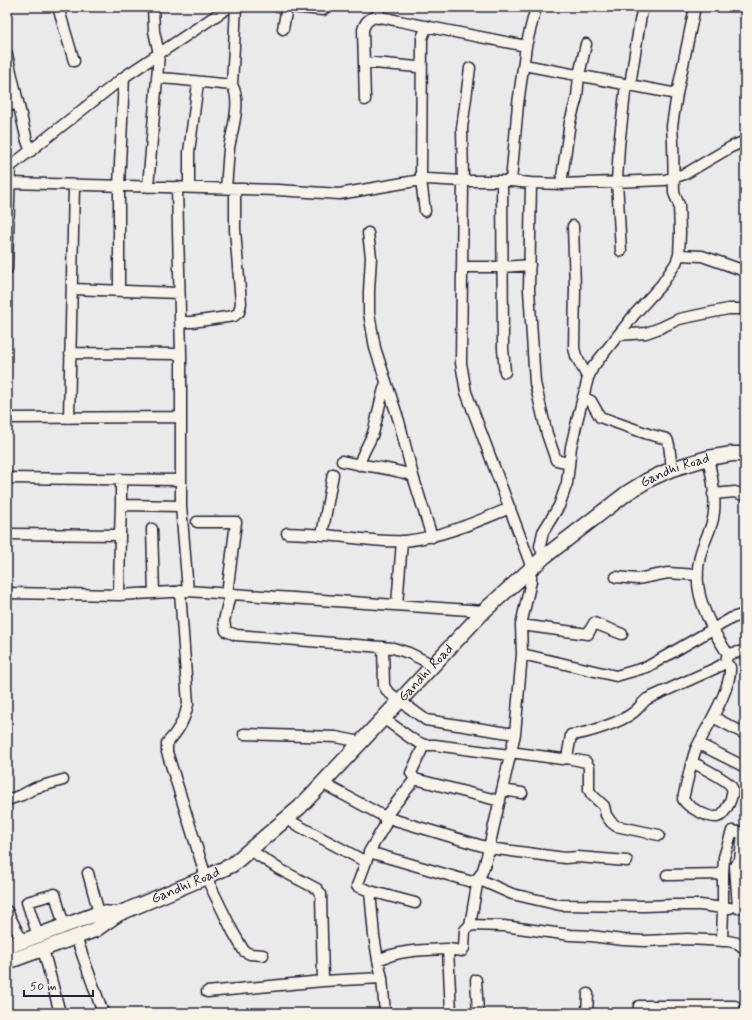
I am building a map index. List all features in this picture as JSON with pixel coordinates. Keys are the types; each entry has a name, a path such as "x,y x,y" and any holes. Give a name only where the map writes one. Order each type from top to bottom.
{"main road":[{"name":"Gandhi Road","path":"7,962 95,930 118,914 206,878 232,865 300,807 484,611 530,569 627,493 648,480 672,469 708,458 732,454 745,454"},
{"name":"Gandhi Road","path":"7,947 99,913 118,914"}],"street":[{"path":"58,7 74,60"},
{"path":"148,187 159,54 154,30 153,7"},
{"path":"7,269 10,183 8,168 124,77 229,7"},
{"path":"180,322 192,322 234,316 239,312 241,303 236,230 231,189 230,148 235,111 235,94 232,85 236,7"},
{"path":"283,29 289,7 323,10"},
{"path":"378,18 379,7"},
{"path":"505,372 503,267 506,181 526,46 536,7"},
{"path":"621,251 617,181 619,146 628,84 643,7"},
{"path":"544,558 540,546 543,532 559,506 567,483 571,447 588,378 598,361 618,335 662,284 676,264 680,255 679,205 674,193 673,179 674,142 672,126 695,7"},
{"path":"365,100 362,30 368,20 372,18 427,26 526,46"},
{"path":"425,211 421,180 422,38 427,26"},
{"path":"561,184 570,122 577,97 579,75 586,44"},
{"path":"7,55 27,141 31,151"},
{"path":"364,62 417,67"},
{"path":"524,65 677,94"},
{"path":"470,68 462,128 463,181 461,363 466,392 510,508 530,569 531,577 521,626 522,654 515,734 489,848 481,875 478,879 471,926"},
{"path":"119,291 119,186 124,77"},
{"path":"158,78 232,85"},
{"path":"189,188 189,152 198,82"},
{"path":"7,107 18,102"},
{"path":"10,183 278,190 339,194 427,179 561,184 665,180 673,179 685,174 731,147 745,141"},
{"path":"531,183 530,290 535,383 547,434 556,460 569,463"},
{"path":"69,418 74,185"},
{"path":"177,187 181,354 181,480 188,704 186,715 174,736 167,744 167,752 206,878 244,951 250,954 263,955"},
{"path":"573,226 575,288 574,348 576,356 588,378"},
{"path":"368,233 371,257 369,313 374,348 399,421 413,476 432,537"},
{"path":"680,255 702,256 745,271"},
{"path":"462,267 503,267 530,265"},
{"path":"72,289 179,293"},
{"path":"618,335 646,333 679,319 728,309 745,309"},
{"path":"70,353 181,354"},
{"path":"359,465 366,446 373,434 381,396 386,383"},
{"path":"583,397 591,401 600,417 667,439 672,469"},
{"path":"7,418 181,417"},
{"path":"692,762 732,787 733,791 731,798 725,811 716,818 689,806 683,798 692,762 728,681 730,667 714,629 707,618 698,593 699,558 713,518 715,503 708,458"},
{"path":"342,461 400,471 413,476"},
{"path":"322,535 333,474"},
{"path":"7,478 181,480"},
{"path":"118,595 121,480"},
{"path":"713,494 735,492 745,496"},
{"path":"121,505 182,506"},
{"path":"287,533 365,540 402,541 432,537 469,525 510,508"},
{"path":"197,522 236,522 224,621 226,631 236,635 392,648 409,653 433,665"},
{"path":"152,529 154,593"},
{"path":"7,534 120,535"},
{"path":"397,605 402,541"},
{"path":"616,577 637,579 668,573 698,575"},
{"path":"7,593 118,595 184,591 484,611"},
{"path":"522,654 616,676 647,667 732,618 745,614"},
{"path":"521,626 588,634 594,623 622,634"},
{"path":"383,648 384,686 388,692 426,720 515,734"},
{"path":"567,758 571,735 585,733 610,725 634,712 647,699 716,668 727,658 745,651"},
{"path":"713,717 745,734"},
{"path":"383,718 412,739 424,745 562,759 567,758 586,762 589,767 589,790 592,795 604,806 606,815 611,822 616,826 659,835"},
{"path":"244,734 336,737 361,742"},
{"path":"699,744 745,767"},
{"path":"424,745 411,773 415,779 500,801"},
{"path":"415,779 385,817 385,825 369,852 357,886 415,904"},
{"path":"7,800 22,795 35,788 63,780"},
{"path":"322,783 385,817 489,848 565,858 578,857 627,861"},
{"path":"502,790 522,793"},
{"path":"286,819 366,862"},
{"path":"478,879 512,894 560,904 644,906 700,905 723,908 742,908 735,866 740,860 744,833 732,831 724,857 723,874 723,908 722,941"},
{"path":"250,850 279,869 317,889 321,894 323,981"},
{"path":"369,852 472,882 478,879"},
{"path":"88,874 99,913"},
{"path":"667,875 723,874"},
{"path":"370,891 374,936 382,978 385,1013"},
{"path":"38,936 27,902 55,894 64,926"},
{"path":"7,911 22,941"},
{"path":"378,960 388,955 406,952 448,949 462,951 464,948 465,930 471,926 504,926 570,936 591,936 623,940 645,941 687,939 722,941 737,943 745,950"},
{"path":"76,937 103,1013"},
{"path":"43,949 60,1013"},
{"path":"448,949 451,1013"},
{"path":"207,992 323,981 382,978"},
{"path":"476,980 478,1013"},
{"path":"587,1013 588,994"},
{"path":"638,1013 639,1006 688,1009 735,1006"}]}
